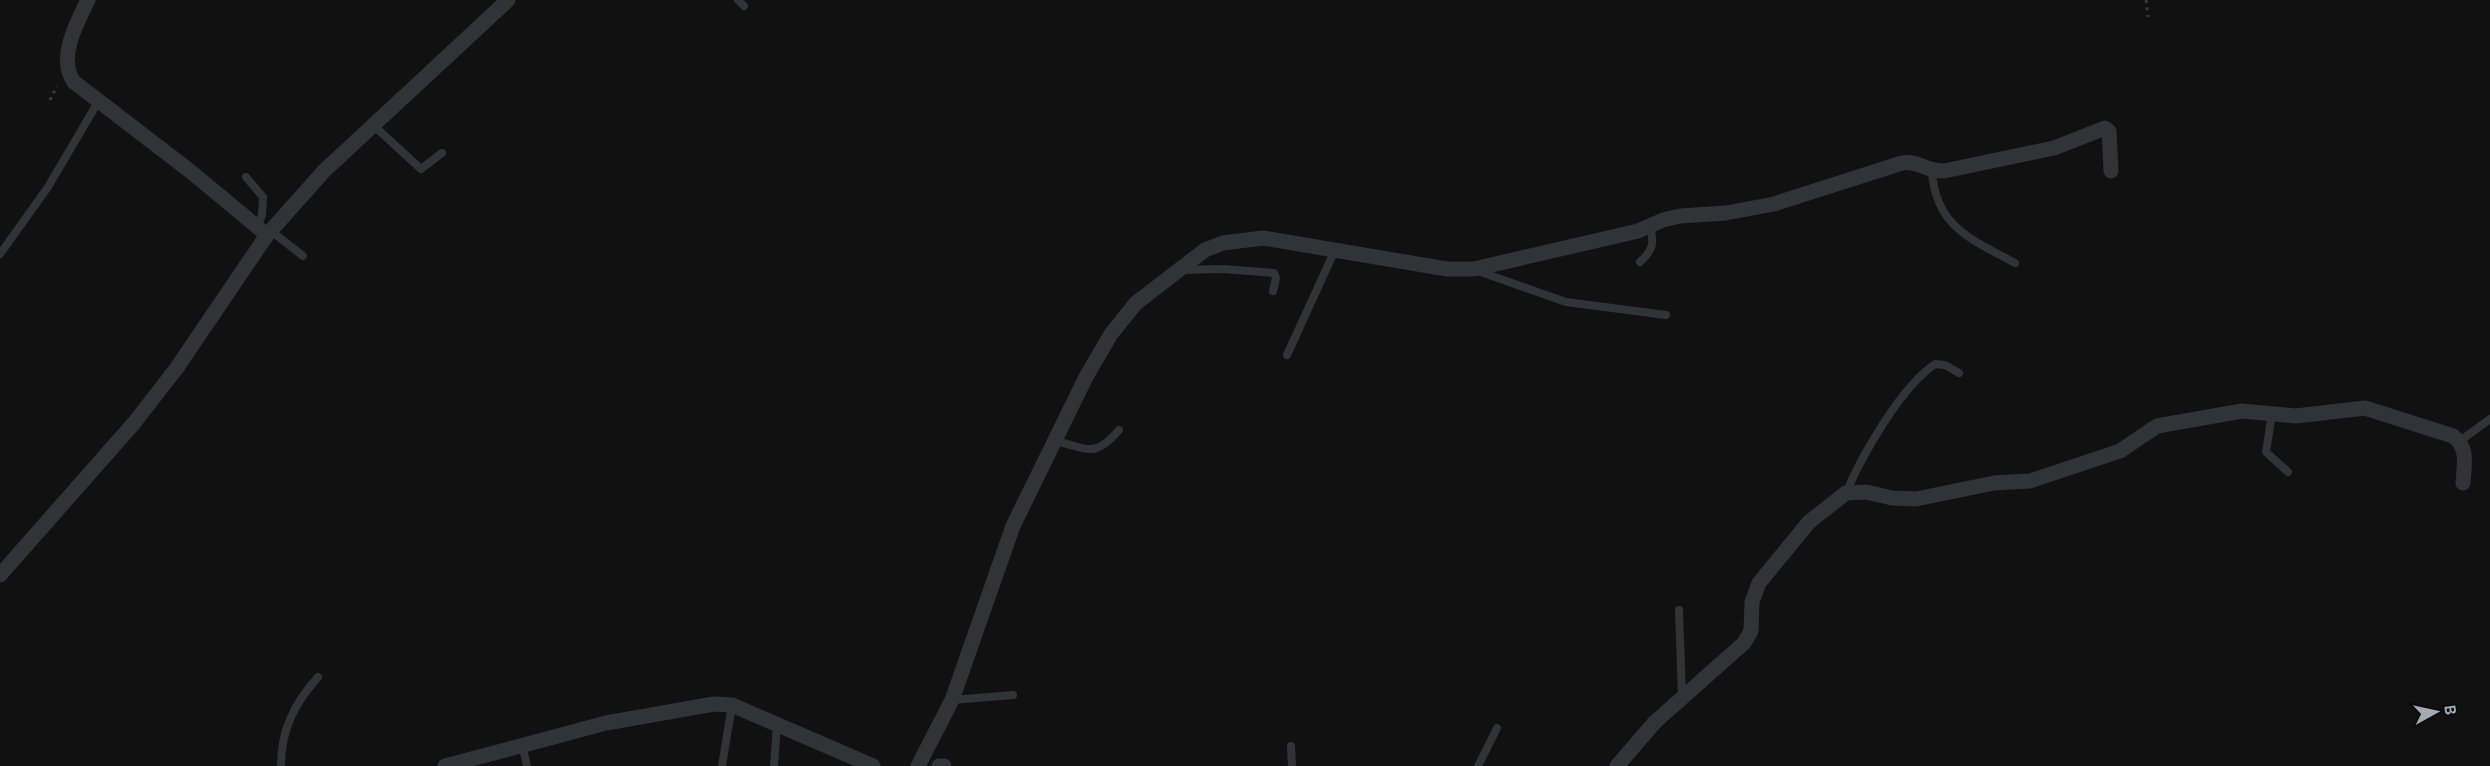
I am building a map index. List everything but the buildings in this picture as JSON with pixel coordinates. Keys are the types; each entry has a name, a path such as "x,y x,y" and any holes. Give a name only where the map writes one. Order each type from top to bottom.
{"street":[{"path":"88,0 75,30 67,68 74,82 265,231"},
{"path":"0,575 141,414 176,369 265,231 324,171 508,0"},
{"path":"918,766 952,700 1013,526 1111,334 1136,303 1205,250 1223,243 1271,239 1447,269 1474,269 1626,234 1680,216 1726,213 1774,204 1902,163 1917,163 1932,171 2054,148 2105,128 2109,131 2111,171"},
{"path":"1617,766 1655,722 1744,643 1751,631 1752,602 1759,582 1809,522 1846,494 1866,492 1892,498 1916,499 1994,483 2030,481 2120,451 2157,426 2242,411 2296,416 2372,409 2453,436 2460,441 2465,452 2463,483"},
{"path":"445,766 606,723 700,705 732,705 873,766"},
{"path":"939,766 944,766"}],"lane":[{"path":"0,254 48,187 98,102"},
{"path":"373,125 421,170 441,153"},
{"path":"1932,171 1933,191 1946,218 1963,235 2015,263"},
{"path":"246,177 263,197 262,215 265,231 303,256"},
{"path":"1640,262 1651,252 1654,244 1650,226"},
{"path":"1287,355 1336,249"},
{"path":"1178,270 1222,269 1274,273 1276,278 1273,291"},
{"path":"1474,269 1566,302 1666,315"},
{"path":"1846,494 1861,459 1913,385 1935,364 1945,365 1959,374"},
{"path":"2272,413 2266,452 2288,472"},
{"path":"2460,441 2490,419"},
{"path":"1056,441 1090,450 1102,448 1119,430"},
{"path":"1679,610 1682,696"},
{"path":"281,766 283,738 289,718 298,701 318,677"},
{"path":"952,700 1013,694"},
{"path":"722,766 732,705"},
{"path":"774,766 777,723"},
{"path":"1478,766 1497,728"},
{"path":"522,744 527,766"},
{"path":"1291,746 1292,766"}],"path":[{"path":"2146,0 2148,17"}]}
